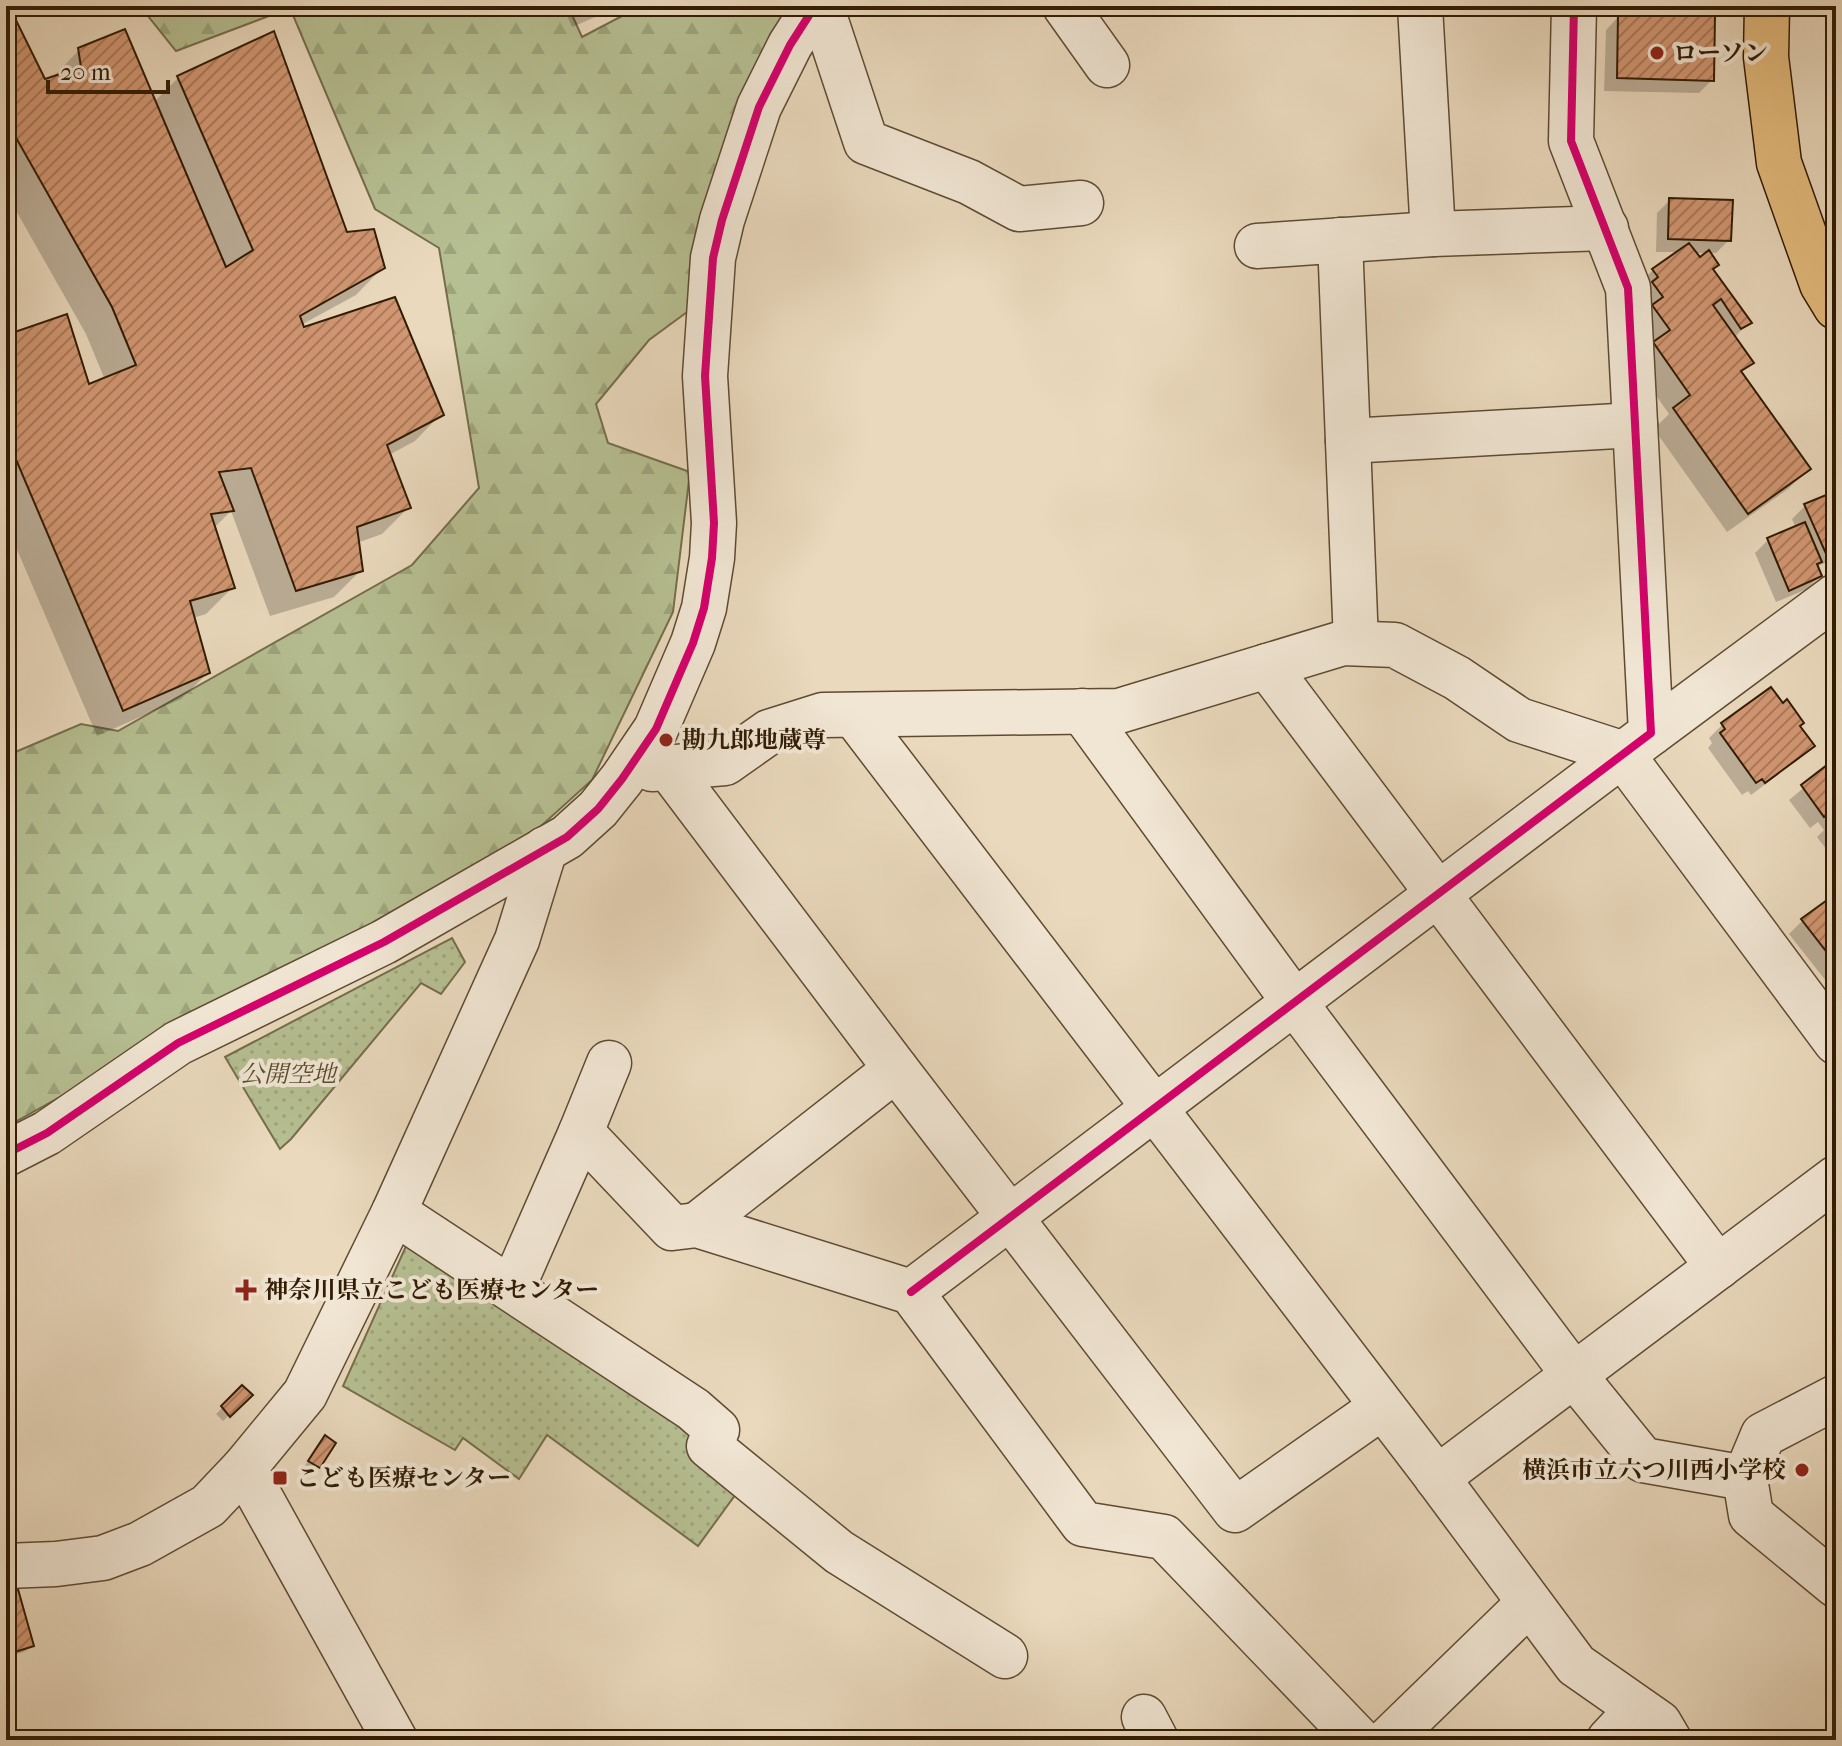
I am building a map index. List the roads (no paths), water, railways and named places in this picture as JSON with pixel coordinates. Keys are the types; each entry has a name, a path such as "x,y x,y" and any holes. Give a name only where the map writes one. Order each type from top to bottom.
{"main road":[{"path":"1767,6 1766,57 1779,163 1822,284 1836,307"}],"street":[{"path":"815,6 790,45 759,107 734,178 713,258 705,376 713,475 712,558 704,608 693,643 656,729 652,764 896,1069 1235,1510 1382,1407"},
{"path":"821,6 866,142 969,182 1019,209 1081,203"},
{"path":"1065,6 1107,65"},
{"path":"1420,6 1433,234"},
{"path":"1574,6 1571,141 1628,288 1635,425 1636,743 1830,1022"},
{"path":"1257,246 1433,234 1606,228"},
{"path":"1340,240 1356,643"},
{"path":"1348,441 1635,425"},
{"path":"911,1292 1636,743 1836,596"},
{"path":"6,1154 47,1133 178,1043 384,942 567,837 652,764 725,763 769,732 823,715 1119,711 1343,643 1356,643 1395,645 1457,678 1519,720 1636,743"},
{"path":"1267,666 1718,1267"},
{"path":"1082,711 1295,1003 1574,1375 1643,1460 1745,1478"},
{"path":"854,715 1437,1478 1576,1665 1624,1724 1659,1723 1669,1740"},
{"path":"6,1566 103,1558 140,1544 208,1506 305,1394 394,1212 517,940 545,849"},
{"path":"512,1289 609,1063"},
{"path":"697,1225 896,1069"},
{"path":"581,1132 672,1228 697,1225 911,1292 1083,1524 1164,1537 1359,1740"},
{"path":"1437,1478 1836,1178"},
{"path":"394,1212 693,1409 717,1430 709,1446 839,1552 1005,1656"},
{"path":"1836,1397 1763,1435 1745,1478 1751,1515 1836,1585"},
{"path":"244,1468 395,1740"},
{"path":"1388,1740 1529,1603"}],"place":[{"name":"ローソン","path":"1657,53"},
{"name":"勘九郎地蔵尊","path":"666,740"},
{"name":"神奈川県立こども医療センター","path":"246,1290"},
{"name":"横浜市立六つ川西小学校","path":"1802,1470"},
{"name":"こども医療センター","path":"280,1478"}],"park label":[{"name":"公開空地","path":"288,1074"}]}
